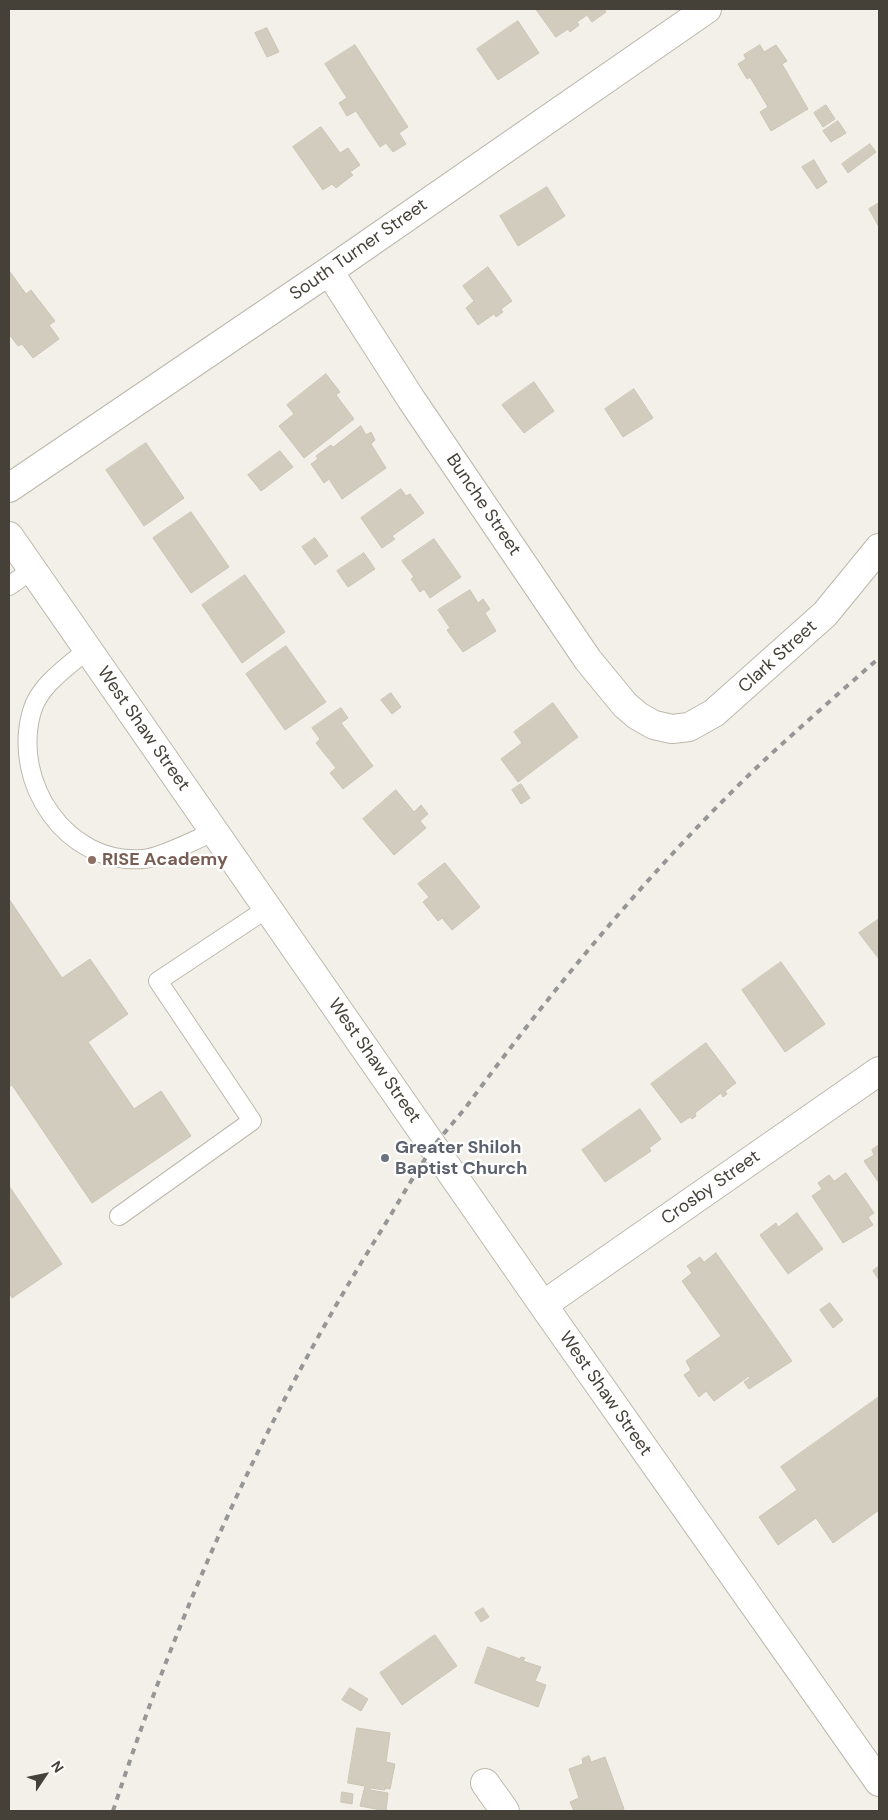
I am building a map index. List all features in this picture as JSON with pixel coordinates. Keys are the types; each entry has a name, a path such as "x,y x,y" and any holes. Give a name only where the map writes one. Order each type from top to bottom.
{"street":[{"name":"South Turner Street","path":"9,488 328,271 706,9"},
{"name":"Bunche Street","path":"328,271 412,400 588,660 625,705 638,716 654,725"},
{"name":"West Shaw Street","path":"9,536 543,1305 879,1782"},
{"name":"Clark Street","path":"654,725 672,729 689,727 714,713 825,614 879,548"},
{"name":"Crosby Street","path":"543,1305 879,1071"},
{"path":"485,1783 505,1811"}],"lane":[{"path":"9,586 32,570"},
{"path":"88,650 47,684 32,710 28,744 32,781 47,810 74,840 106,856 144,859 214,832"},
{"path":"119,1216 252,1121 158,981 268,908"}],"building":[{"path":"536,9 604,9 606,12 592,22 587,15 577,22 579,25 570,32 568,29 556,37"},
{"path":"518,21 539,53 498,80 477,49"},
{"path":"267,28 279,52 267,57 255,33"},
{"path":"355,45 408,127 399,133 406,144 393,152 386,143 380,147 356,111 347,116 339,103 347,98 325,64"},
{"path":"760,45 764,52 776,45 787,61 782,64 808,109 771,131 760,112 768,107 750,77 747,79 738,64 746,59 744,55"},
{"path":"826,105 835,119 823,127 814,113"},
{"path":"838,121 846,133 831,142 823,131"},
{"path":"321,127 340,153 348,148 360,165 350,172 353,175 336,188 332,184 323,190 293,147"},
{"path":"870,144 876,152 848,173 842,164"},
{"path":"814,160 827,182 817,189 802,167"},
{"path":"547,187 565,216 518,246 500,216"},
{"path":"879,203 879,227 869,209"},
{"path":"488,267 512,301 501,309 503,312 496,317 494,314 478,325 466,308 474,301 463,286"},
{"path":"10,272 26,294 31,290 55,321 49,325 59,339 33,358 22,344 18,346 9,334"},
{"path":"326,374 340,392 336,395 354,419 304,458 279,426 294,414 287,405"},
{"path":"534,382 554,411 524,433 502,405"},
{"path":"634,389 653,418 623,437 605,409"},
{"path":"361,426 366,435 371,432 375,440 371,444 386,468 342,499 329,479 324,483 311,464 318,459 316,456 331,445 333,447"},
{"path":"146,443 184,498 144,526 106,470"},
{"path":"280,451 293,467 261,491 248,475"},
{"path":"401,489 406,496 410,494 424,513 392,536 395,539 382,548 361,518"},
{"path":"191,512 229,567 191,593 153,538"},
{"path":"315,538 328,556 315,565 302,547"},
{"path":"434,539 461,577 430,598 424,589 420,592 411,579 414,577 402,561"},
{"path":"364,553 375,569 348,587 337,571"},
{"path":"245,575 285,632 242,663 202,605"},
{"path":"470,590 478,603 483,599 490,609 485,613 496,631 463,652 447,630 450,628 438,610"},
{"path":"286,646 326,702 285,730 246,674"},
{"path":"391,693 401,707 392,714 381,700"},
{"path":"553,703 578,737 518,782 501,759 522,743 514,732"},
{"path":"341,708 348,718 341,723 373,766 343,789 330,773 336,768 316,743 320,739 312,728"},
{"path":"521,784 530,798 521,804 512,790"},
{"path":"396,790 414,812 421,805 428,814 420,821 426,828 394,855 363,819"},
{"path":"445,863 480,907 452,930 442,918 438,921 423,902 429,897 418,884"},
{"path":"9,899 62,978 90,959 128,1014 88,1042 134,1109 161,1091 191,1136 92,1203 12,1085 9,1087"},
{"path":"879,919 879,959 859,933"},
{"path":"781,962 825,1024 785,1052 742,990"},
{"path":"706,1043 736,1083 725,1091 727,1094 723,1097 721,1093 695,1113 696,1116 692,1119 690,1117 681,1123 651,1084"},
{"path":"640,1109 661,1139 649,1148 651,1151 605,1182 582,1150"},
{"path":"879,1145 879,1183 864,1161 874,1155 872,1150"},
{"path":"846,1173 874,1213 868,1217 873,1225 843,1243 812,1196 822,1189 818,1183 829,1175 834,1181"},
{"path":"9,1186 62,1264 12,1298 9,1293"},
{"path":"797,1213 823,1249 788,1274 760,1235 776,1223 778,1227"},
{"path":"716,1253 792,1361 749,1389 744,1382 750,1378 749,1376 714,1401 706,1391 699,1397 684,1375 691,1370 686,1361 721,1336 682,1281 692,1273 687,1266 700,1257 704,1262"},
{"path":"879,1266 879,1280 873,1271"},
{"path":"830,1303 843,1320 833,1328 820,1310"},
{"path":"879,1397 879,1510 833,1543 816,1518 778,1545 759,1517 797,1490 781,1467"},
{"path":"483,1608 489,1617 481,1622 475,1613"},
{"path":"435,1635 457,1666 402,1705 380,1673"},
{"path":"488,1647 520,1659 521,1657 525,1658 523,1661 541,1667 535,1681 546,1685 538,1707 475,1683"},
{"path":"350,1688 368,1699 361,1711 342,1700"},
{"path":"357,1728 390,1733 386,1762 395,1764 390,1789 371,1788 370,1790 388,1793 386,1811 360,1806 365,1786 348,1783"},
{"path":"589,1756 591,1762 605,1757 624,1809 618,1811 574,1811 570,1802 579,1798 569,1769 583,1764 582,1759"},
{"path":"342,1792 353,1794 352,1804 341,1802"}],"railway":[{"path":"113,1811 138,1737 195,1591 226,1519 260,1448 334,1310 426,1158 438,1140 465,1109 569,973 677,849 753,771 879,658"}],"place":[{"name":"RISE Academy","path":"92,860"},
{"name":"Greater Shiloh Baptist Church","path":"385,1158"}]}
